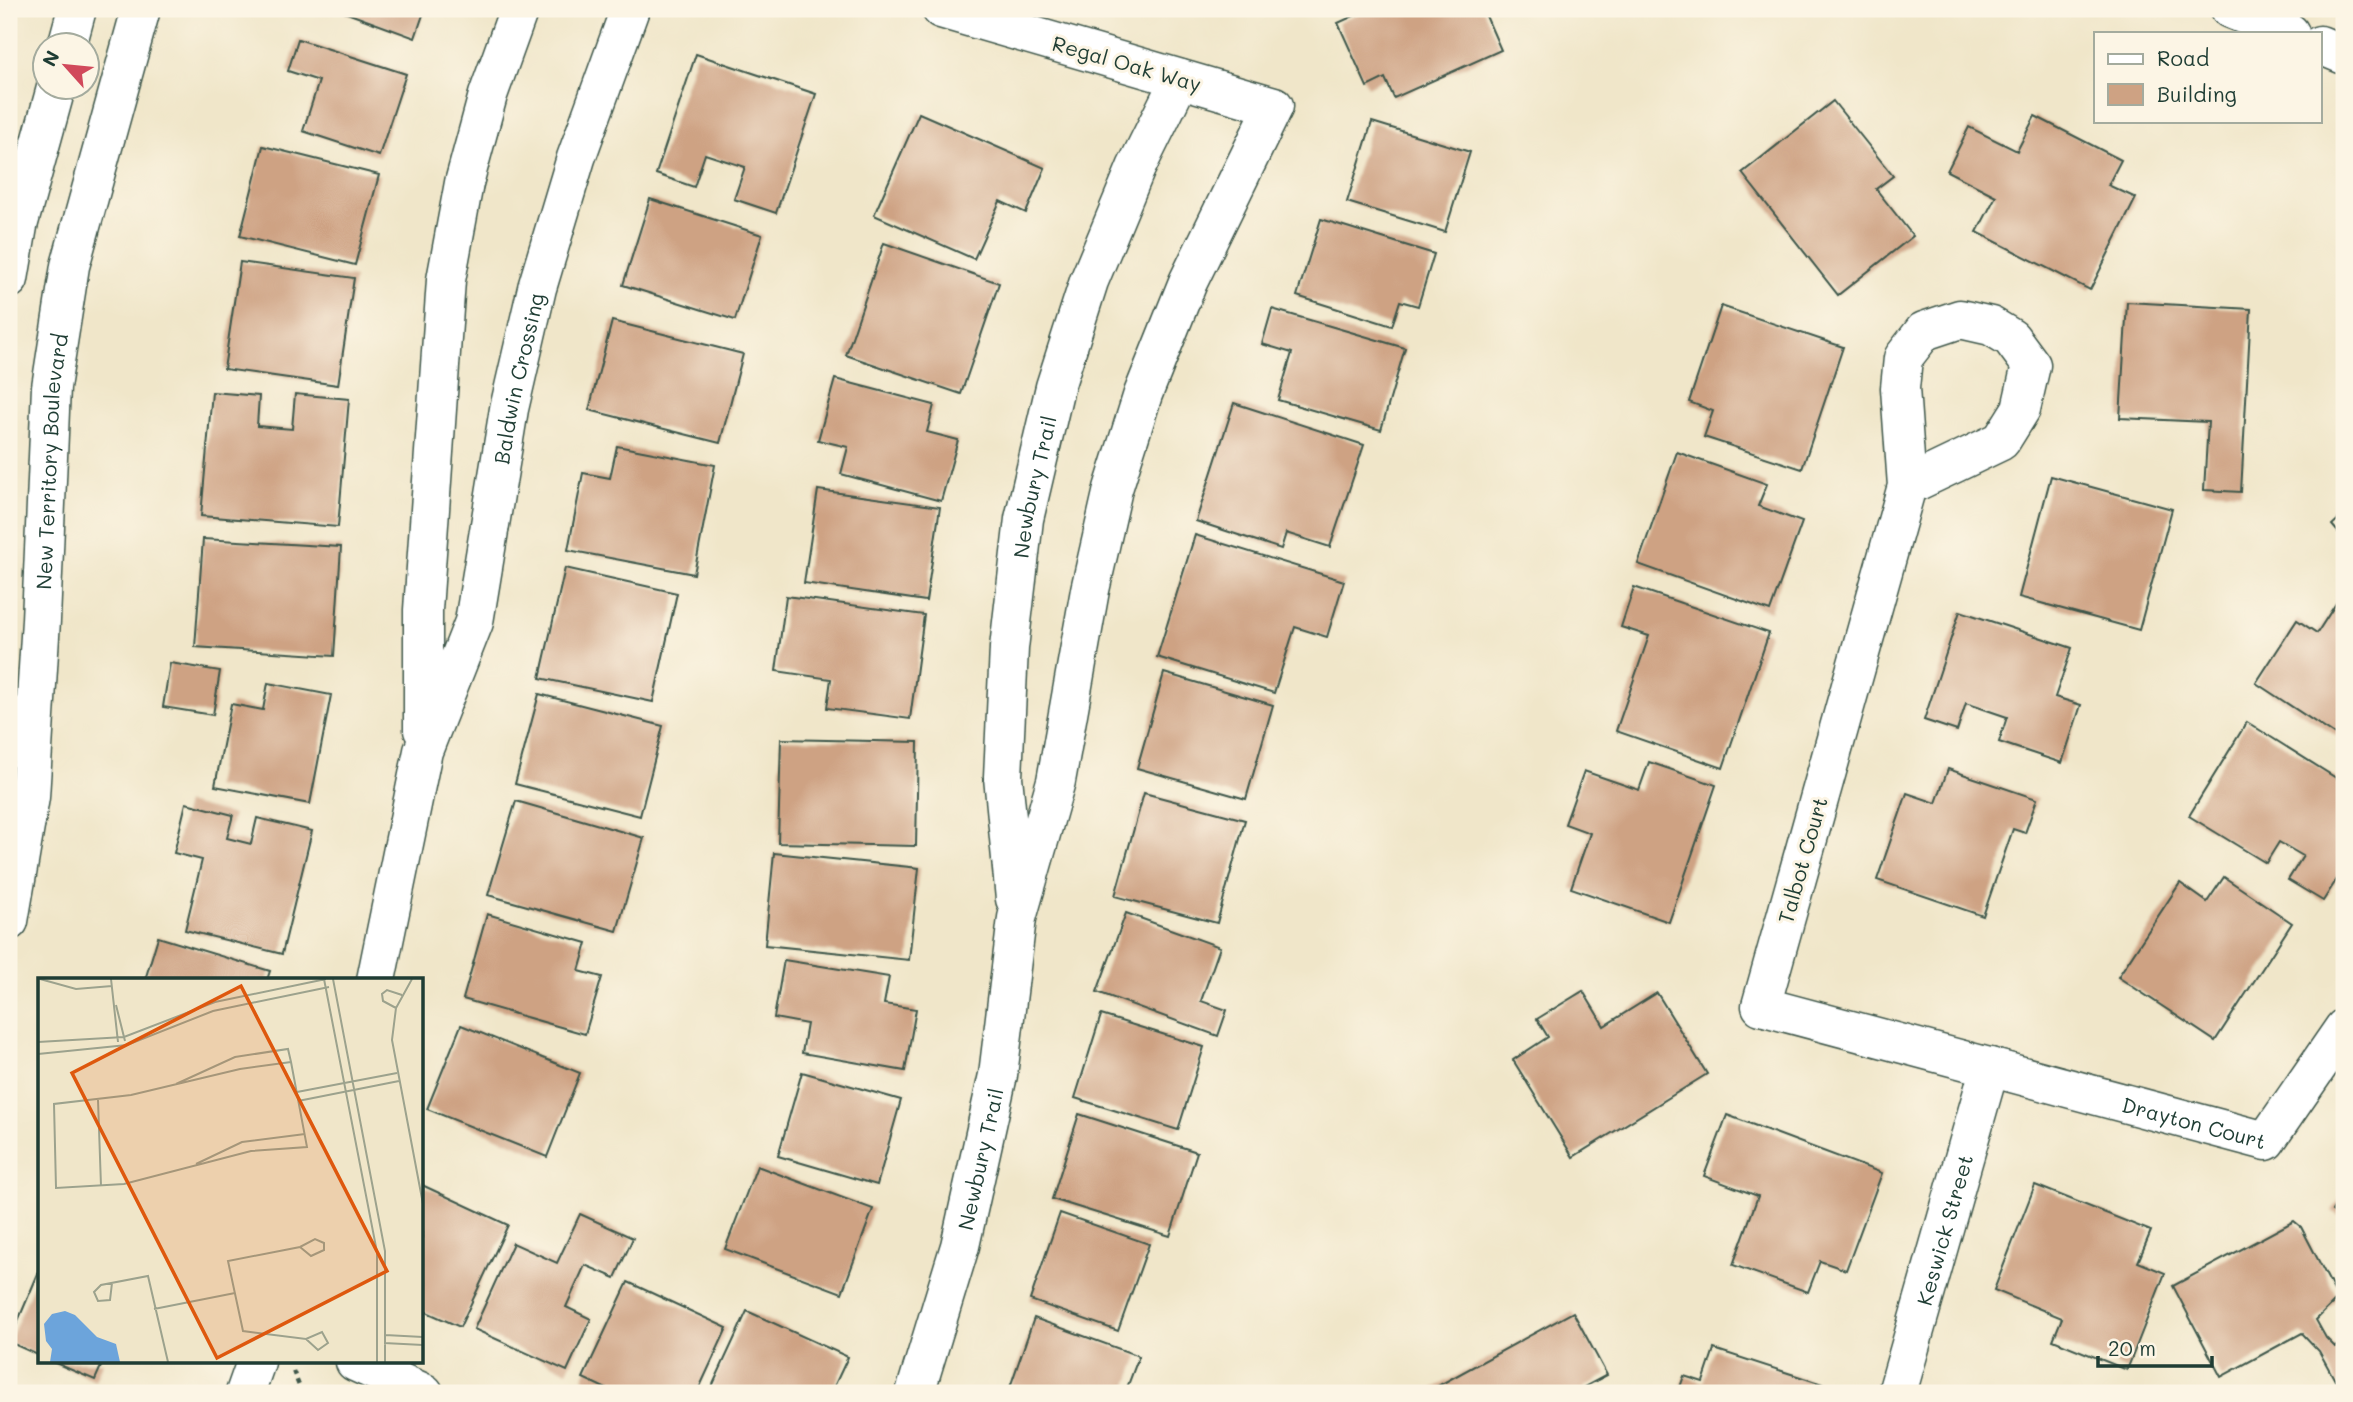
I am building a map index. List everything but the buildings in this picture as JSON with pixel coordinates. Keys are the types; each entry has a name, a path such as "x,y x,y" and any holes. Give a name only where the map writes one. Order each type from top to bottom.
{"street":[{"path":"71,32 77,9"},
{"name":"New Territory Boulevard","path":"9,921 30,797 42,606 51,387 70,266 141,9"},
{"name":"Baldwin Crossing","path":"423,751 423,610 446,280 464,183 488,95 519,9"},
{"name":"Baldwin Crossing","path":"376,978 423,751 474,622 509,409 537,288 576,158 630,9"},
{"name":"Regal Oak Way","path":"942,9 1274,106"},
{"path":"2230,9 2288,32"},
{"path":"2322,46 2344,55"},
{"name":"Newbury Trail","path":"1017,918 1003,777 1009,648 1024,519 1055,387 1089,281 1136,168 1180,79"},
{"path":"9,279 18,226 52,102"},
{"name":"Newbury Trail","path":"915,1393 960,1246 998,1075 1017,918 1056,780 1090,590 1117,477 1143,394 1188,282 1274,106"},
{"name":"Talbot Court","path":"1907,486 1761,1006 1990,1067"},
{"name":"Drayton Court","path":"1990,1067 2266,1141 2344,1028"},
{"name":"Keswick Street","path":"1897,1393 1990,1067"},
{"path":"245,1393 255,1364"},
{"path":"359,1364 424,1393"}],"path":[{"path":"290,1364 302,1393"}]}
